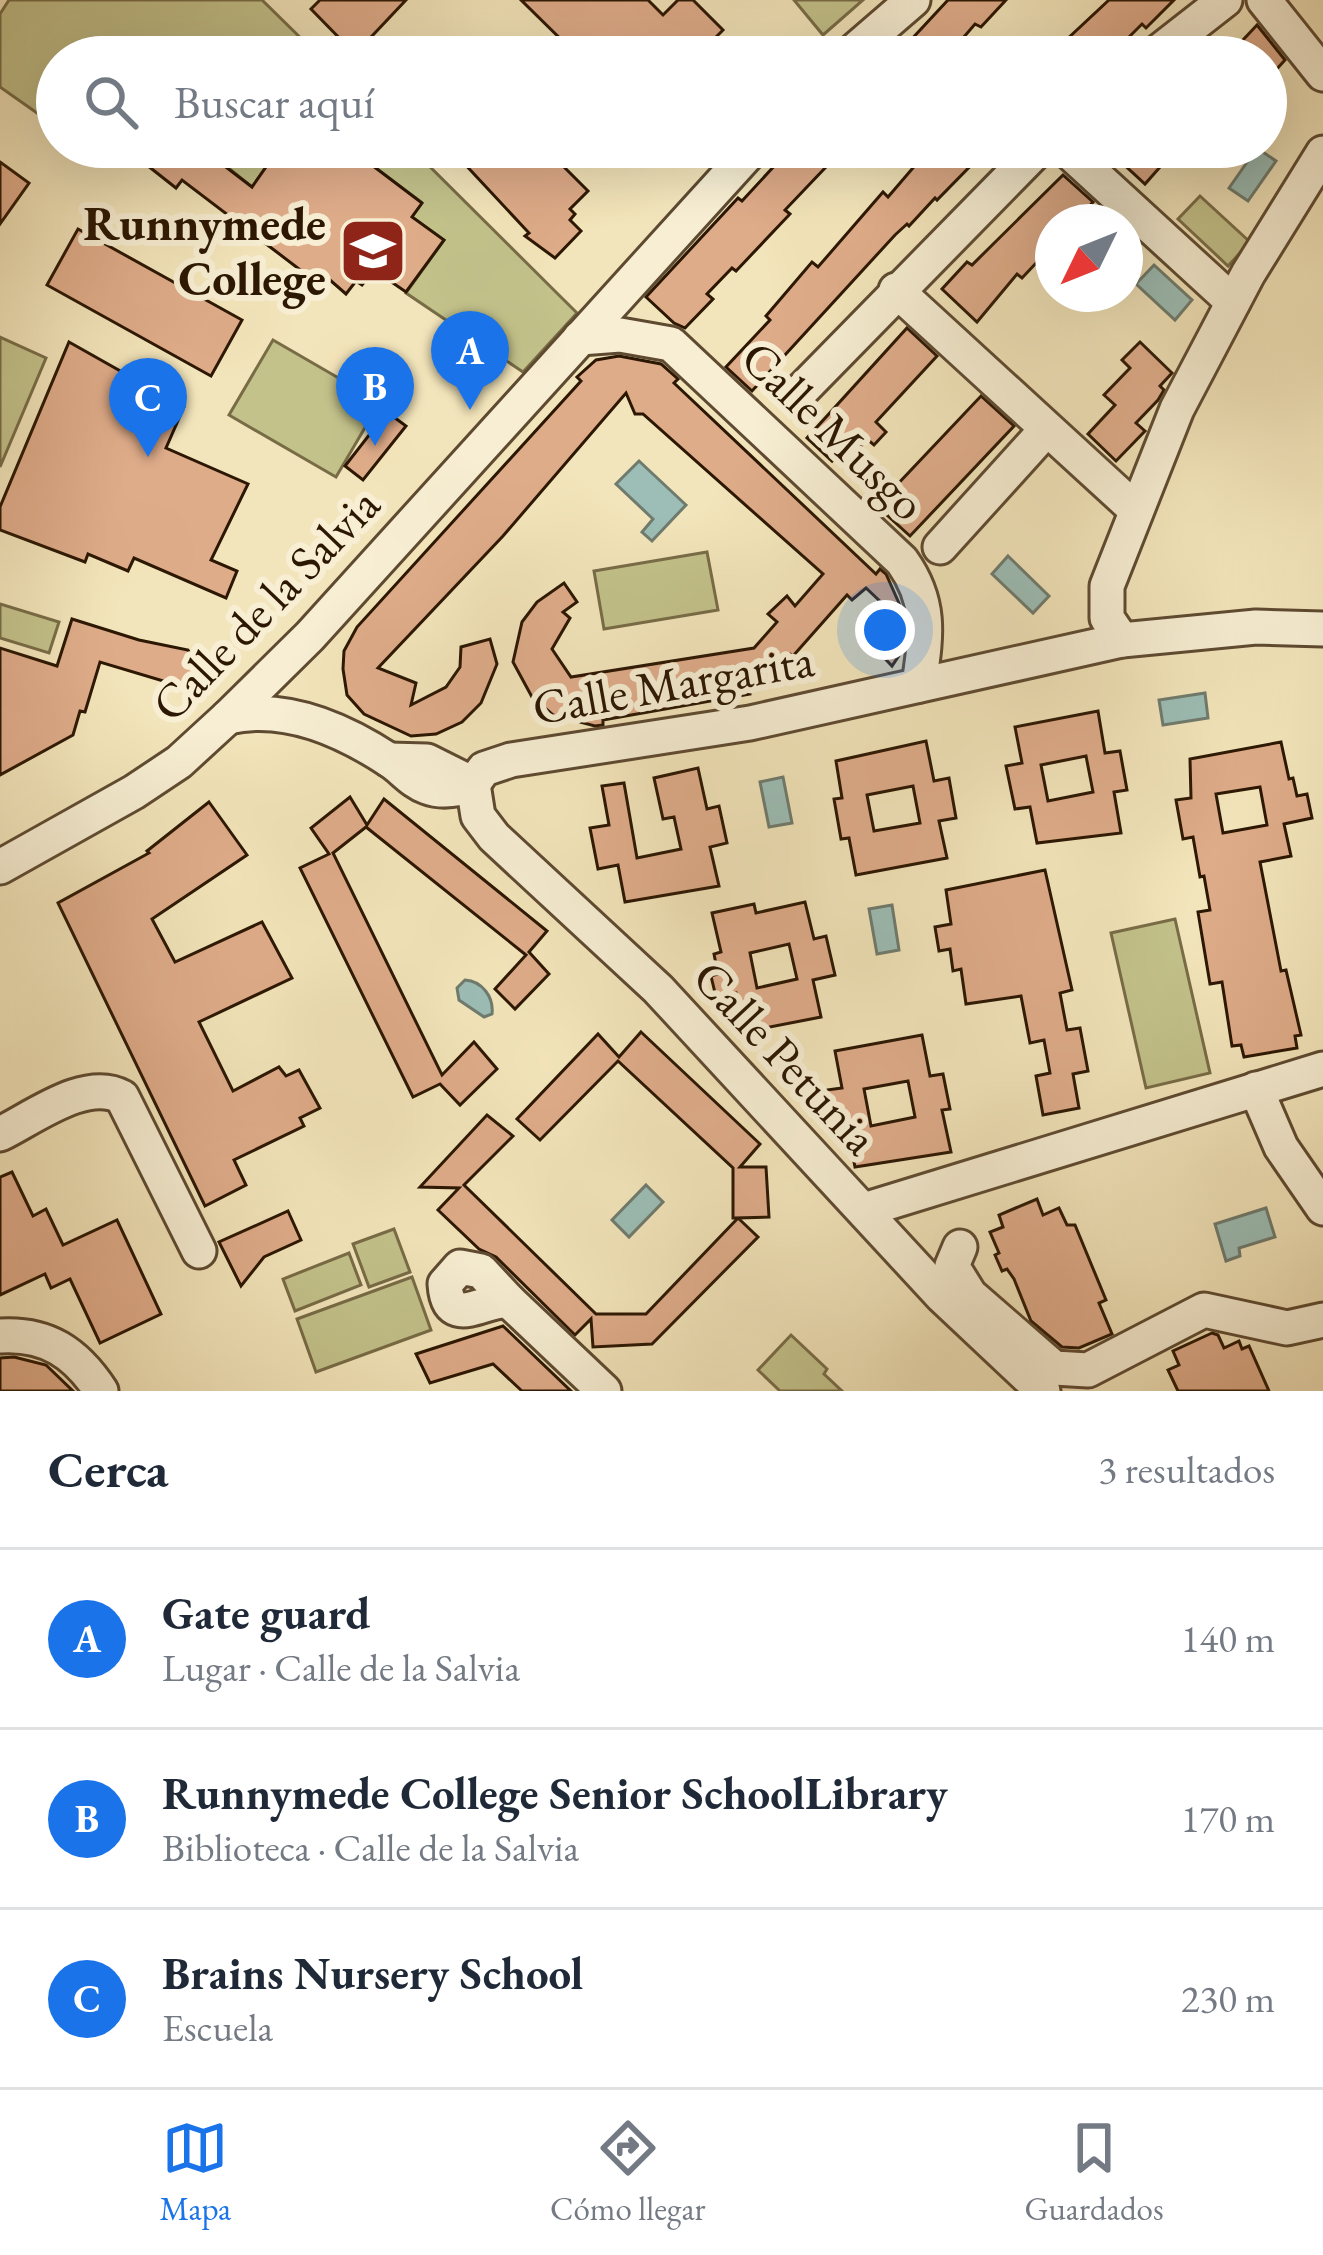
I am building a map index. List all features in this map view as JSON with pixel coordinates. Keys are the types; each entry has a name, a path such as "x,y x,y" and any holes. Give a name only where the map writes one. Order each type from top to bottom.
{"street":[{"path":"871,36 913,0"},
{"path":"1179,36 1225,0"},
{"path":"1264,0 1323,74"},
{"path":"1122,640 1107,618 1107,586 1177,409 1233,302 1323,153"},
{"name":"Calle de la Salvia","path":"0,867 134,792 179,762 228,717 735,168"},
{"path":"796,397 1019,168"},
{"path":"1087,168 1233,302"},
{"path":"896,290 1136,510"},
{"name":"Calle Musgo","path":"580,338 620,334 671,344 902,561 924,600 919,685"},
{"path":"940,547 1046,430"},
{"name":"Calle Margarita","path":"473,784 496,764 749,723 1122,640 1256,627 1323,629"},
{"path":"275,671 296,716"},
{"path":"228,717 248,712 296,716 388,760 427,761 473,784"},
{"name":"Calle Petunia","path":"473,784 476,808 494,838 675,1006 954,1308 1043,1391"},
{"path":"864,1210 1323,1069"},
{"path":"1256,1089 1282,1147 1323,1208"},
{"path":"0,1134 82,1094 111,1091 122,1097 199,1251"},
{"path":"960,1246 952,1266 970,1295 1054,1368 1067,1371 1088,1370 1204,1310 1287,1328 1323,1320"},
{"path":"509,1301 604,1391"},
{"path":"0,1336 24,1335 61,1346 85,1367 100,1391"}],"shaded area":[{"path":"9,0 262,0 299,36 36,36 36,112 0,87 0,14"},
{"path":"794,0 863,0 823,35"},
{"path":"229,168 265,168 252,187"},
{"path":"376,168 431,168 577,313 523,372 406,293 444,240 412,217 421,202"},
{"path":"1200,196 1250,242 1228,266 1178,219"},
{"path":"0,337 46,358 0,467"},
{"path":"273,340 380,402 336,477 229,415"},
{"path":"707,552 718,610 604,629 594,571"},
{"path":"0,604 59,622 49,653 0,638"},
{"path":"1175,919 1210,1073 1146,1088 1111,933"},
{"path":"394,1229 410,1272 369,1287 353,1244"},
{"path":"349,1253 361,1285 295,1311 283,1279"},
{"path":"412,1277 431,1330 316,1372 297,1319"},
{"path":"791,1335 827,1369 824,1374 842,1391 780,1391 758,1370"}],"water":[{"path":"1243,168 1271,168 1248,201 1229,188"},
{"path":"1154,265 1192,300 1175,320 1143,290 1143,277"},
{"path":"639,461 686,505 652,541 642,532 653,519 616,484"},
{"path":"1008,556 1049,596 1033,613 992,574"},
{"path":"1205,693 1208,718 1163,725 1159,700"},
{"path":"783,777 792,823 769,827 760,782"},
{"path":"892,905 899,950 877,954 869,909"},
{"path":"465,980 486,991 492,1014 484,1017 459,1000 457,988"},
{"path":"646,1185 663,1202 629,1237 612,1220"},
{"path":"1266,1208 1275,1237 1239,1248 1240,1256 1226,1261 1215,1224"}],"building":[{"path":"320,0 406,0 372,36 337,36 311,9"},
{"path":"521,0 648,0 663,15 678,0 693,0 723,30 717,36 558,36"},
{"path":"948,0 1006,0 981,27 975,24 965,36 915,36"},
{"path":"1109,0 1174,0 1146,28 1142,24 1130,36 1070,36"},
{"path":"1257,25 1266,36 1247,36"},
{"path":"0,162 29,183 0,224"},
{"name":"Runnymede College","path":"151,168 227,168 252,187 265,168 376,168 422,203 412,217 444,240 406,292 374,270 346,294 330,280 321,292 300,276 303,272 182,180 176,188"},
{"path":"468,168 565,168 588,191 570,209 575,214 570,220 581,231 555,258 525,236 529,233"},
{"path":"772,168 825,168 785,210 790,214 707,294 713,299 685,328 674,323 646,297 738,198 742,201"},
{"path":"913,168 968,168 895,235 752,391 726,367 770,320 766,316 812,262 818,267 883,192 888,197"},
{"path":"1128,168 1159,168 1145,184"},
{"path":"1063,175 1093,202 1035,204 1035,264 1022,278 1017,274 977,322 942,289 967,262 972,265"},
{"path":"78,229 242,320 211,376 47,285"},
{"path":"907,328 937,356 876,422 886,432 874,445 867,439 856,452 847,444 832,461 807,438"},
{"path":"69,342 184,407 166,448 248,484 211,560 237,571 226,598 134,558 128,571 88,554 85,562 0,530 0,507"},
{"path":"1140,342 1172,373 1160,386 1164,390 1158,400 1136,423 1145,431 1116,461 1088,434 1115,405 1104,395 1130,368 1122,360"},
{"path":"619,356 661,364 678,379 674,383 876,574 880,569 886,574 902,610 902,651 892,666 874,647 888,618 885,606 866,588 852,600 847,595 793,656 749,680 750,694 603,720 603,725 595,726 553,715 532,697 513,662 522,622 537,602 564,583 577,602 563,612 570,618 552,649 571,677 754,648 777,622 768,614 787,596 795,606 823,574 643,414 635,414 626,393 503,536 378,668 416,683 411,705 446,687 460,667 461,647 490,639 497,664 481,703 462,722 436,734 411,736 364,714 347,695 343,669 344,651 357,627 581,381 577,377 596,360"},
{"path":"981,396 1014,426 910,536 877,506"},
{"path":"387,412 406,426 363,480 345,466"},
{"path":"72,619 188,650 195,663 192,673 180,686 100,662 73,735 0,775 0,648 57,666"},
{"path":"1098,711 1105,753 1120,751 1127,790 1114,792 1121,833 1037,843 1030,807 1015,809 1006,766 1022,763 1015,727","holes":["1086,756 1093,792 1048,801 1041,765"]},
{"path":"926,741 934,781 949,778 956,818 939,821 947,858 856,875 849,838 841,839 834,799 842,798 836,761","holes":["913,786 920,823 874,831 867,795"]},
{"path":"1281,742 1297,796 1307,794 1312,818 1284,824 1291,856 1260,862 1281,971 1286,970 1301,1035 1295,1036 1297,1048 1244,1057 1241,1045 1232,1046 1222,982 1210,984 1198,912 1210,910 1204,876 1200,877 1193,837 1183,839 1176,800 1191,798 1190,759","holes":["1260,787 1267,825 1223,833 1216,794"]},
{"path":"698,768 707,809 719,806 727,843 710,847 719,886 625,902 618,865 598,869 590,828 609,825 602,786 624,783 637,858 681,849 674,817 663,819 654,778"},
{"path":"350,797 367,825 384,799 547,931 529,952 549,974 515,1009 495,989 526,955 366,827 333,853 442,1075 474,1042 497,1069 460,1105 440,1084 413,1097 300,868 329,854 311,828"},
{"path":"209,802 247,855 152,919 175,962 262,922 292,978 199,1022 233,1091 279,1067 286,1076 299,1070 320,1108 300,1118 304,1126 234,1160 246,1185 205,1206 58,903 149,853"},
{"path":"1045,870 1072,990 1060,993 1067,1030 1080,1028 1088,1071 1073,1074 1079,1108 1043,1115 1036,1076 1050,1073 1044,1040 1030,1043 1021,996 966,1004 961,969 953,971 950,949 939,951 935,927 951,924 946,890"},
{"path":"805,902 814,939 826,936 835,975 813,980 821,1017 744,1032 736,993 716,997 711,976 718,974 714,954 721,952 712,913 754,904 756,913","holes":["789,944 797,979 757,988 750,953"]},
{"path":"641,1032 760,1144 740,1167 766,1167 769,1217 733,1218 733,1168 618,1061 540,1140 517,1119 598,1034 619,1057"},
{"path":"922,1035 930,1076 943,1074 950,1109 942,1110 951,1152 855,1167 848,1132 836,1134 827,1090 842,1088 835,1051","holes":["908,1081 915,1117 871,1126 864,1089"]},
{"path":"487,1115 513,1136 464,1185 596,1314 646,1314 738,1218 758,1237 652,1344 593,1347 591,1319 575,1335 496,1257 479,1249 438,1210 459,1188 420,1187"},
{"path":"12,1172 33,1216 46,1209 63,1245 117,1220 161,1314 100,1343 70,1279 51,1288 45,1274 0,1295 0,1177"},
{"path":"1037,1199 1043,1215 1059,1208 1067,1225 1075,1225 1106,1300 1099,1303 1112,1334 1079,1348 1062,1347 1031,1321 1014,1279 1007,1269 1002,1271 995,1255 999,1253 990,1232 1003,1227 999,1215"},
{"path":"288,1211 301,1240 264,1257 241,1286 219,1242"},
{"path":"503,1326 571,1391 522,1391 493,1364 430,1383 416,1354"},
{"path":"1212,1333 1224,1348 1239,1341 1242,1349 1249,1346 1269,1391 1178,1391 1168,1370 1179,1365 1173,1351"},
{"path":"0,1358 46,1365 73,1391 0,1391"}],"place":[{"name":"Runnymede College","path":"373,251"},
{"name":"Gate guard","path":"470,410"},
{"name":"Runnymede College Senior SchoolLibrary","path":"375,446"},
{"name":"Brains Nursery School","path":"148,457"}]}
